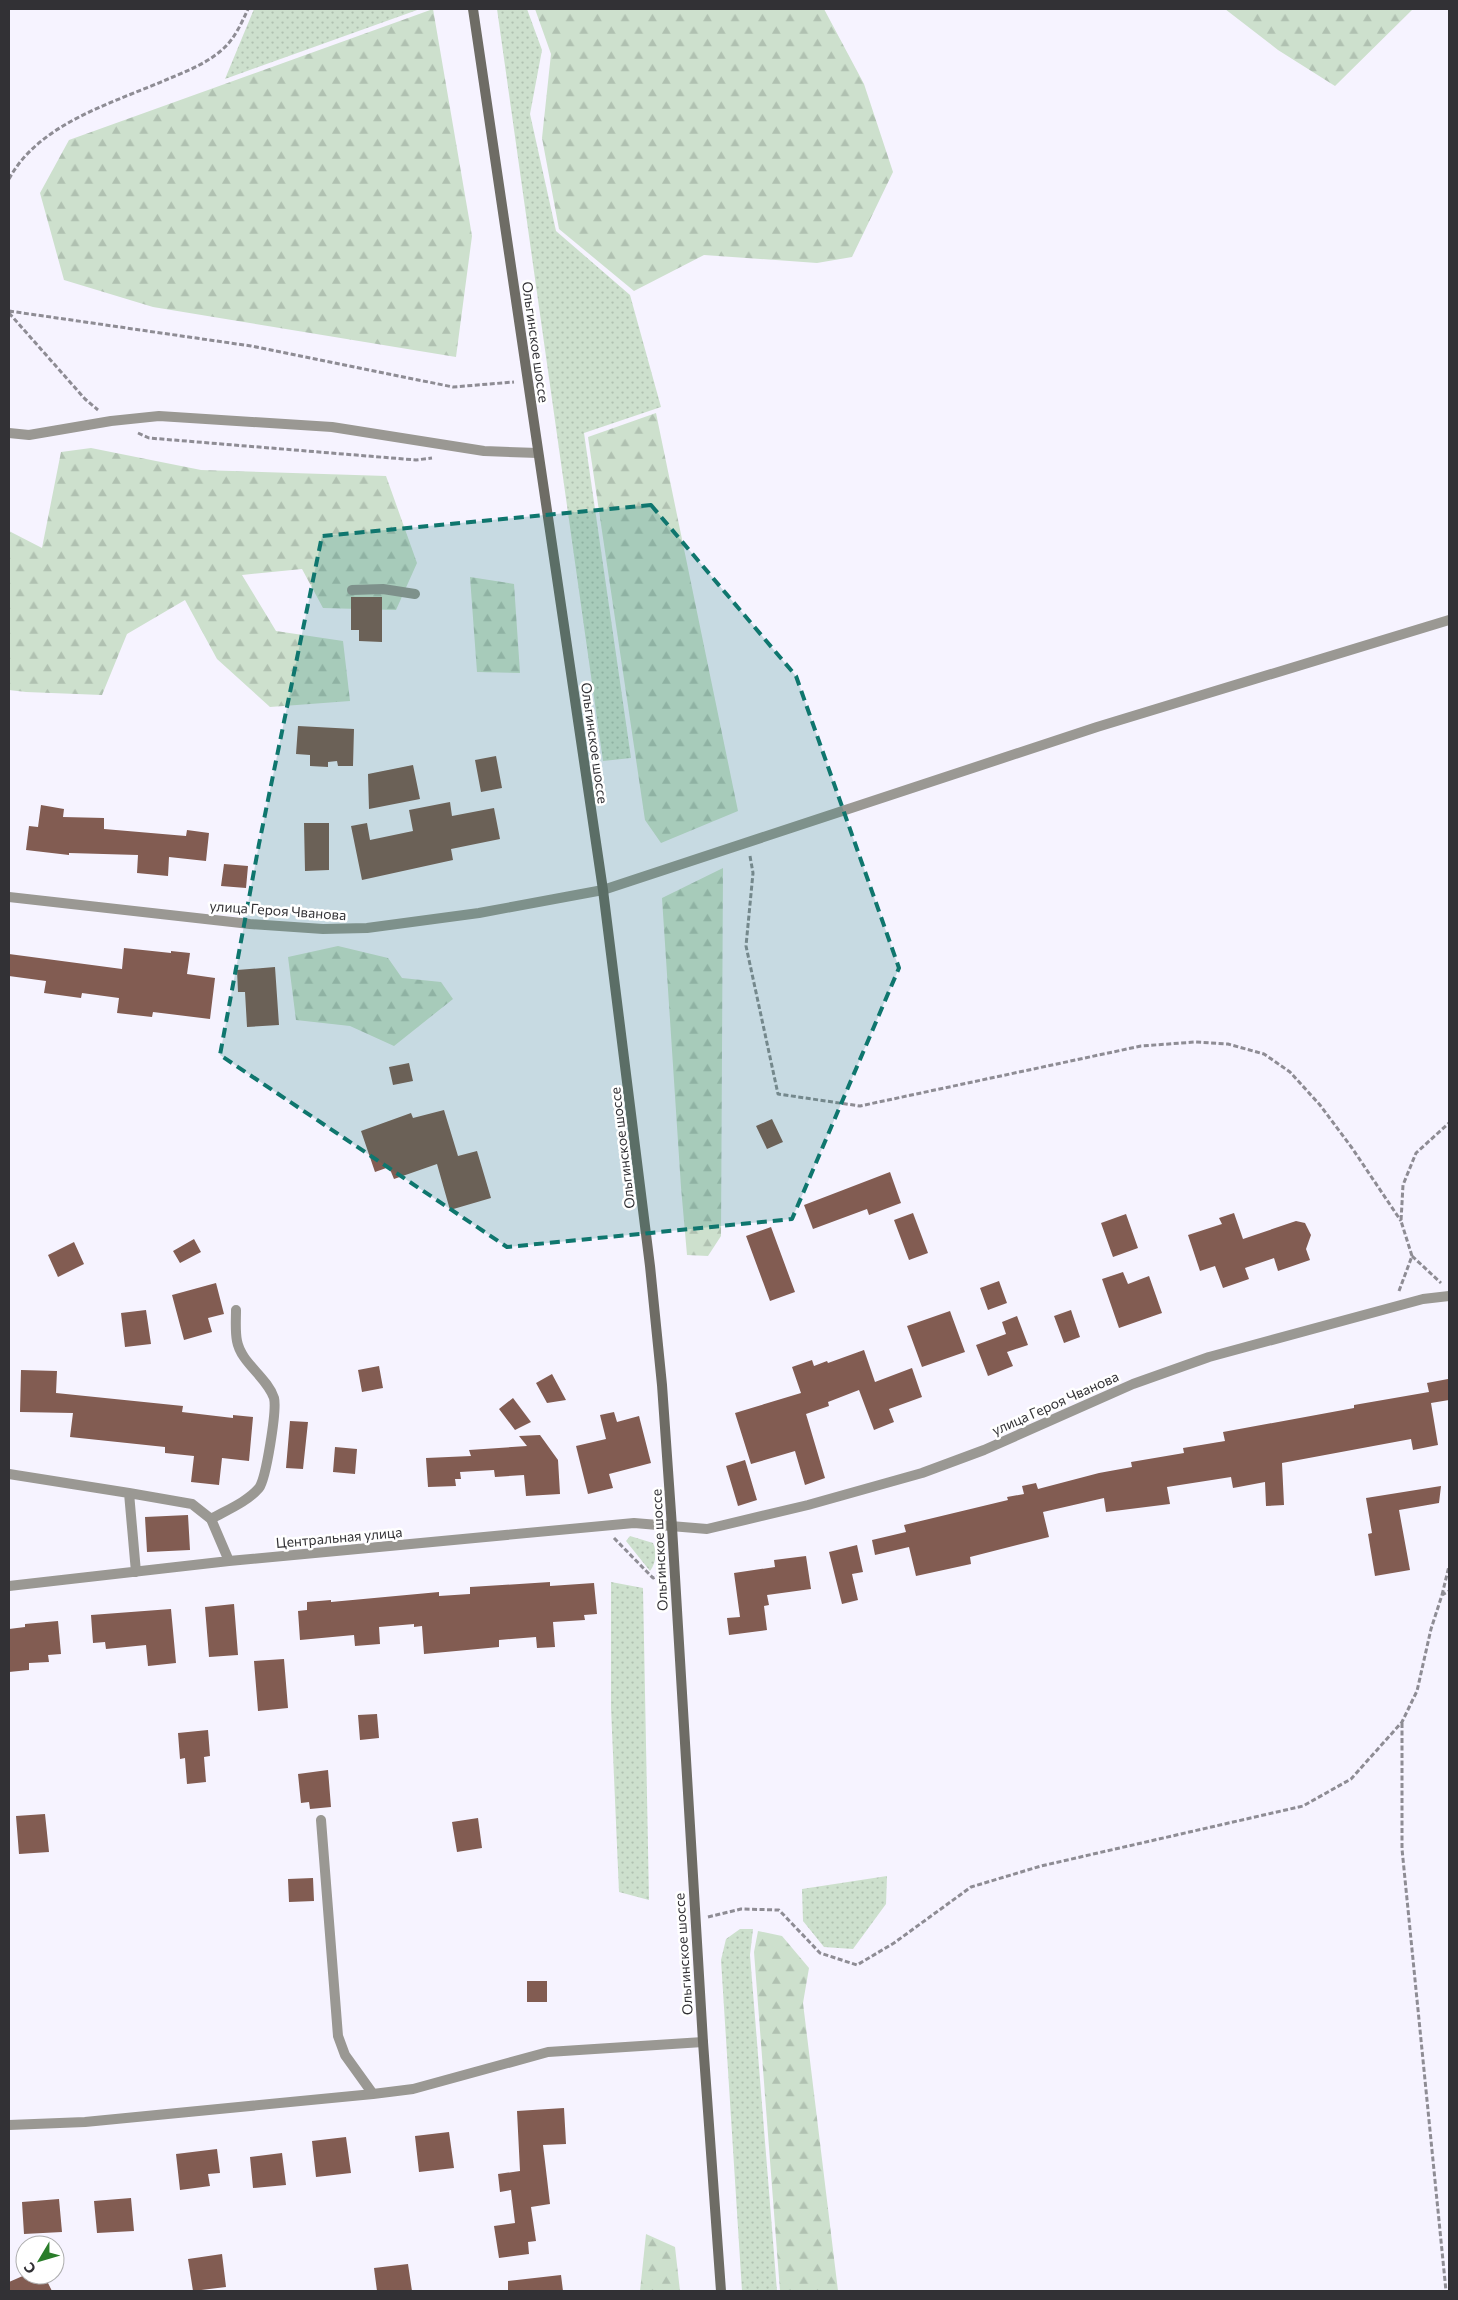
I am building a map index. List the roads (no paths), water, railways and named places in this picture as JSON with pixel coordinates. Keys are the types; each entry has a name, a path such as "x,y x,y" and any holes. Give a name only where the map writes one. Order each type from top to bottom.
{"main road":[{"name":"Ольгинское шоссе","path":"473,9 603,890 651,1276 662,1385 672,1527 695,1920 721,2291"}],"street":[{"path":"9,433 29,435 158,416 332,427 484,451 538,453"},
{"path":"352,590 382,588 415,594"},
{"name":"улица Героя Чванова","path":"9,897 250,924 323,929 367,928 460,915 603,890 1097,727 1449,620"},
{"name":"улица Героя Чванова","path":"672,1527 707,1530 808,1505 922,1473 984,1450 1133,1384 1209,1357 1423,1299 1449,1296"},
{"path":"211,1519 248,1498 262,1482 275,1412 274,1399 269,1389 242,1353 237,1342 236,1310"},
{"path":"9,1474 192,1504 211,1519 230,1561"},
{"path":"129,1494 136,1572"},
{"name":"Центральная улица","path":"9,1586 230,1561 603,1526 634,1524 672,1527"},
{"path":"321,1820 338,2036 345,2055 373,2094"},
{"path":"9,2125 104,2120 373,2094 413,2089 548,2052 703,2042"}]}
